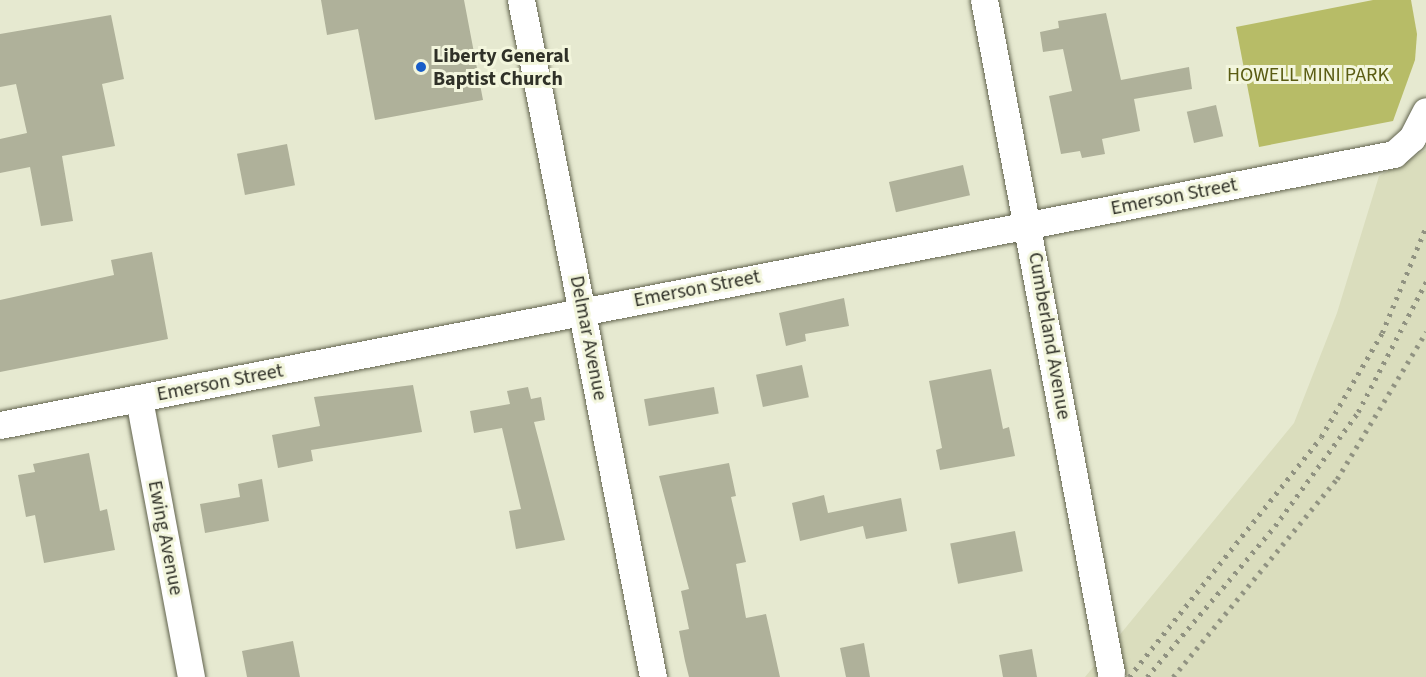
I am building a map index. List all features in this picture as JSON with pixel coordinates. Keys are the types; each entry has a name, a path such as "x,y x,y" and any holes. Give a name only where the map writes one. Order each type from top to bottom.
{"street":[{"name":"Delmar Avenue","path":"521,0 584,312 653,677"},
{"name":"Cumberland Avenue","path":"984,0 1029,225 1111,673"},
{"name":"Emerson Street","path":"0,426 1394,154 1412,138 1426,111"},
{"name":"Ewing Avenue","path":"139,399 191,677"}],"shaded area":[{"path":"1426,150 1426,677 1085,677 1294,423 1337,313 1379,176"}],"green space":[{"name":"HOWELL MINI PARK","path":"1373,0 1411,0 1417,34 1415,60 1393,121 1259,147 1236,27"}],"building":[{"name":"Liberty General Baptist Church","path":"321,0 464,0 483,100 375,120 358,29 327,35"},
{"path":"1106,13 1121,80 1189,67 1192,89 1134,99 1140,131 1102,139 1105,154 1082,158 1080,151 1061,154 1049,96 1072,91 1063,49 1043,52 1040,32 1059,28 1058,21"},
{"path":"111,15 124,79 102,84 115,146 62,156 73,221 41,226 30,167 0,173 0,139 27,133 16,84 0,87 0,34"},
{"path":"1216,105 1223,136 1194,143 1187,112"},
{"path":"287,144 295,185 245,195 237,154"},
{"path":"963,165 970,195 896,212 889,182"},
{"path":"152,252 168,339 0,372 0,300 114,275 111,260"},
{"path":"844,298 849,326 805,334 806,341 786,346 779,313"},
{"path":"802,365 809,397 763,407 756,375"},
{"path":"991,369 1003,429 1009,427 1015,456 940,470 936,450 942,448 929,381"},
{"path":"413,385 422,432 311,450 313,461 278,468 272,435 320,426 314,397"},
{"path":"528,387 531,399 541,397 545,420 534,422 565,540 516,549 509,511 521,509 502,428 474,433 470,411 510,404 507,391"},
{"path":"714,387 719,414 649,426 644,399"},
{"path":"89,453 100,511 107,509 115,550 44,563 35,515 26,517 18,475 35,472 33,464"},
{"path":"729,463 736,496 731,497 746,562 736,564 746,618 766,614 780,677 689,677 685,661 679,631 689,629 681,591 689,589 659,476"},
{"path":"262,479 269,521 205,533 200,504 240,497 238,484"},
{"path":"824,495 828,513 901,498 907,531 866,539 863,526 800,541 792,503"},
{"path":"1015,531 1023,571 958,584 950,544"},
{"path":"293,641 300,677 247,677 242,651"},
{"path":"864,643 870,677 846,677 840,648"},
{"path":"1032,649 1037,677 1003,677 999,655"}],"railway":[{"path":"1129,677 1321,437 1382,333 1426,227"},
{"path":"1147,677 1275,526 1358,412 1426,282"},
{"path":"1173,677 1337,479 1426,332"}],"place":[{"name":"Liberty General Baptist Church","path":"421,67"}]}
